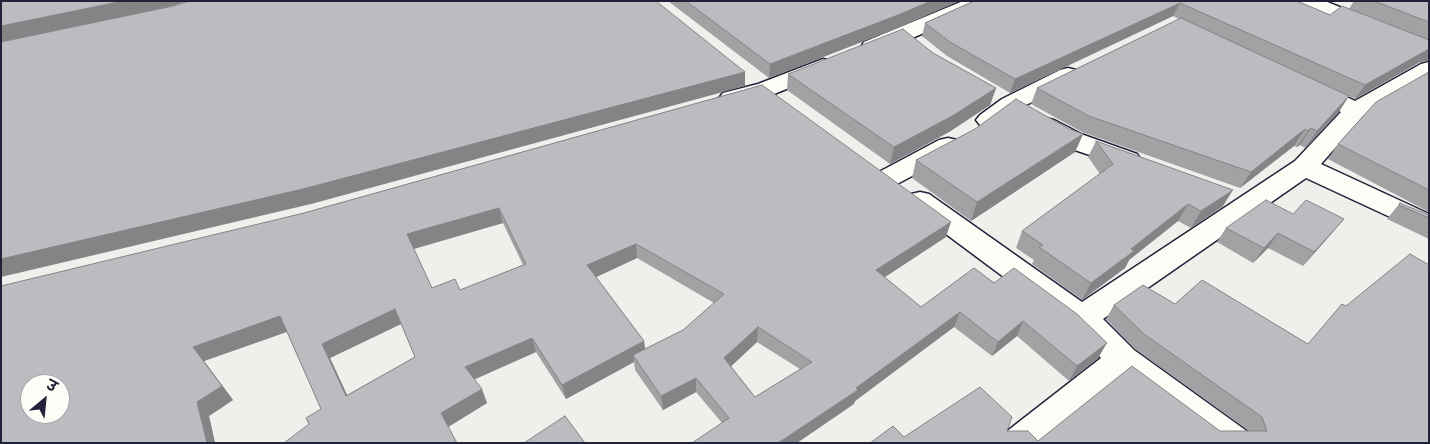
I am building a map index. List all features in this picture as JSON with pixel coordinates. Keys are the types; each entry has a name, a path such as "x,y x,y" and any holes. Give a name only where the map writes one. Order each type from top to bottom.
{"street":[{"path":"709,105 766,89 903,35 981,1"},
{"path":"1307,1 1385,33"},
{"path":"903,35 924,52"},
{"path":"888,178 959,140 1010,104 1087,65"},
{"path":"1082,318 1304,167 1356,110 1429,69"},
{"path":"743,71 789,105"},
{"path":"1295,81 1356,110"},
{"path":"986,91 1072,140 1147,167"},
{"path":"866,161 1082,318 1123,358 1236,443"},
{"path":"1304,167 1429,225"},
{"path":"1222,194 1250,204"},
{"path":"1018,443 1123,358"}],"building":[{"path":"1,1 123,1 1,26"},
{"path":"190,1 656,1 745,72 303,189 1,259 1,42"},
{"path":"686,1 931,1 770,64"},
{"path":"974,1 1297,1 1330,15 1342,6 1429,40 1429,49 1365,85 1180,3 1015,79 950,42 925,23"},
{"path":"1374,1 1429,1 1429,22"},
{"path":"1181,18 1349,96 1317,131 1311,128 1308,131 1305,129 1251,172 1089,116 1037,88"},
{"path":"903,29 933,53 996,88 954,115 894,147 788,74"},
{"path":"1429,72 1429,190 1338,144 1376,102"},
{"path":"762,85 951,222 876,270 921,307 974,268 994,283 1014,268 1077,314 1107,343 1077,366 1023,321 998,342 960,312 856,388 858,390 778,443 692,443 729,418 696,378 661,396 633,355 683,330 724,294 636,244 587,265 644,341 562,385 532,338 465,367 482,389 441,413 457,443 284,443 309,424 306,418 321,409 280,316 193,347 222,386 197,402 207,443 1,443 1,286 304,213","holes":["499,208 526,264 460,290 455,279 432,288 407,234","395,309 415,357 346,396 322,344","758,327 812,362 755,397 724,358"]},
{"path":"1016,99 1069,129 1083,134 977,202 916,160 975,129"},
{"path":"1096,141 1233,190 1201,211 1188,204 1131,249 1134,251 1091,283 1039,247 1043,245 1022,231 1113,164"},
{"path":"1266,200 1293,214 1306,200 1344,219 1314,252 1278,233 1264,248 1226,228"},
{"path":"1400,203 1429,215 1429,218 1399,205"},
{"path":"1410,254 1429,265 1429,443 870,443 893,426 904,437 980,387 1012,417 1007,431 1028,431 1038,441 1132,366 1220,431 1267,431 1262,417 1144,334 1114,305 1143,285 1175,304 1202,280 1308,344 1342,304 1346,306"},
{"path":"565,416 585,443 524,443"}]}
